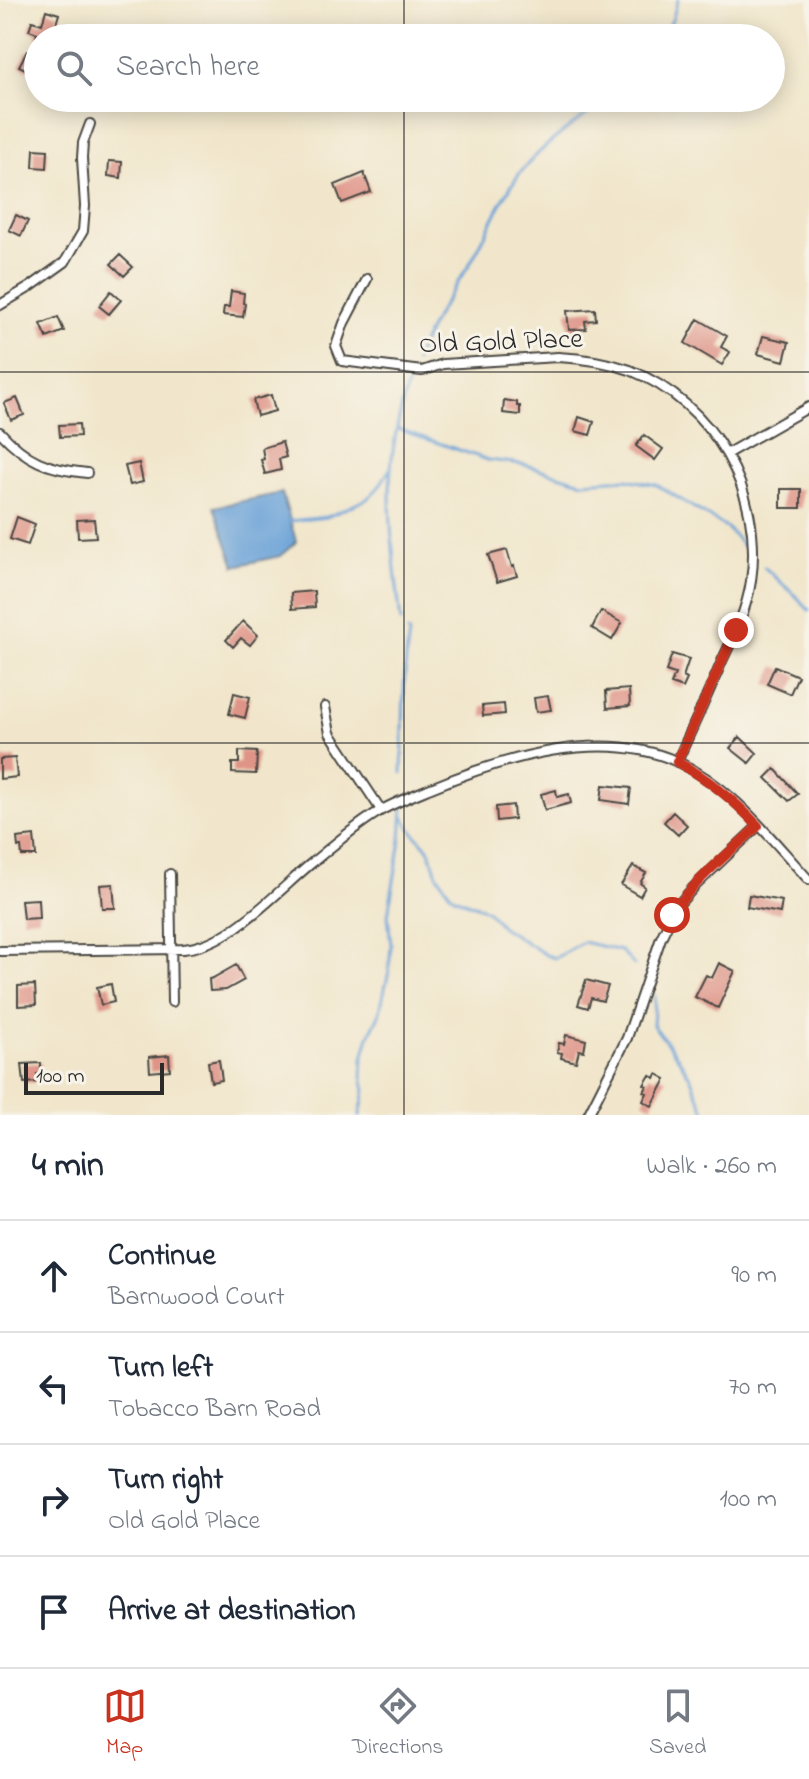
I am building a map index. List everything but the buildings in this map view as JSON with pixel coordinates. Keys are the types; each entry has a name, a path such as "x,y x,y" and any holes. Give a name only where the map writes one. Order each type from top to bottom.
{"street":[{"path":"0,305 65,262 83,231 83,143 90,124"},
{"name":"Old Gold Place","path":"367,279 336,346 342,361 422,371 443,364 558,357 610,364 646,378 679,399 702,420 728,453 751,520 754,539 751,584 736,630 677,762"},
{"path":"728,453 809,407"},
{"path":"0,432 16,450 42,465 87,473"},
{"path":"325,707 330,733 381,810"},
{"path":"0,951 194,948 230,930 381,810 488,767 542,752 582,746 621,747 677,762 698,773 721,789 809,880"},
{"path":"588,1115 627,1038 661,938 672,915 694,887 758,826"},
{"path":"170,874 172,1002"}],"water":[{"path":"282,493 295,543 280,556 235,566 214,507"}],"waterway":[{"path":"670,24 678,0"},
{"path":"415,362 432,324 520,173 551,142 590,112"},
{"path":"401,621 392,540 390,478 395,438 409,379"},
{"path":"398,429 488,460 522,464 582,482 626,479 657,485 727,528 744,547"},
{"path":"289,521 327,517 367,499 390,469"},
{"path":"764,567 809,610"},
{"path":"402,773 408,632"},
{"path":"360,1115 365,1090 363,1058 379,1015 389,971 391,945 388,915 401,840 403,807"},
{"path":"403,815 429,850 437,874 454,897 487,910 502,927 546,955 555,958 583,942 621,951 634,965"},
{"path":"655,996 653,1025 690,1077 707,1115"}],"route":[{"path":"672,915 694,887 758,826 721,789 677,762 736,630"}]}
